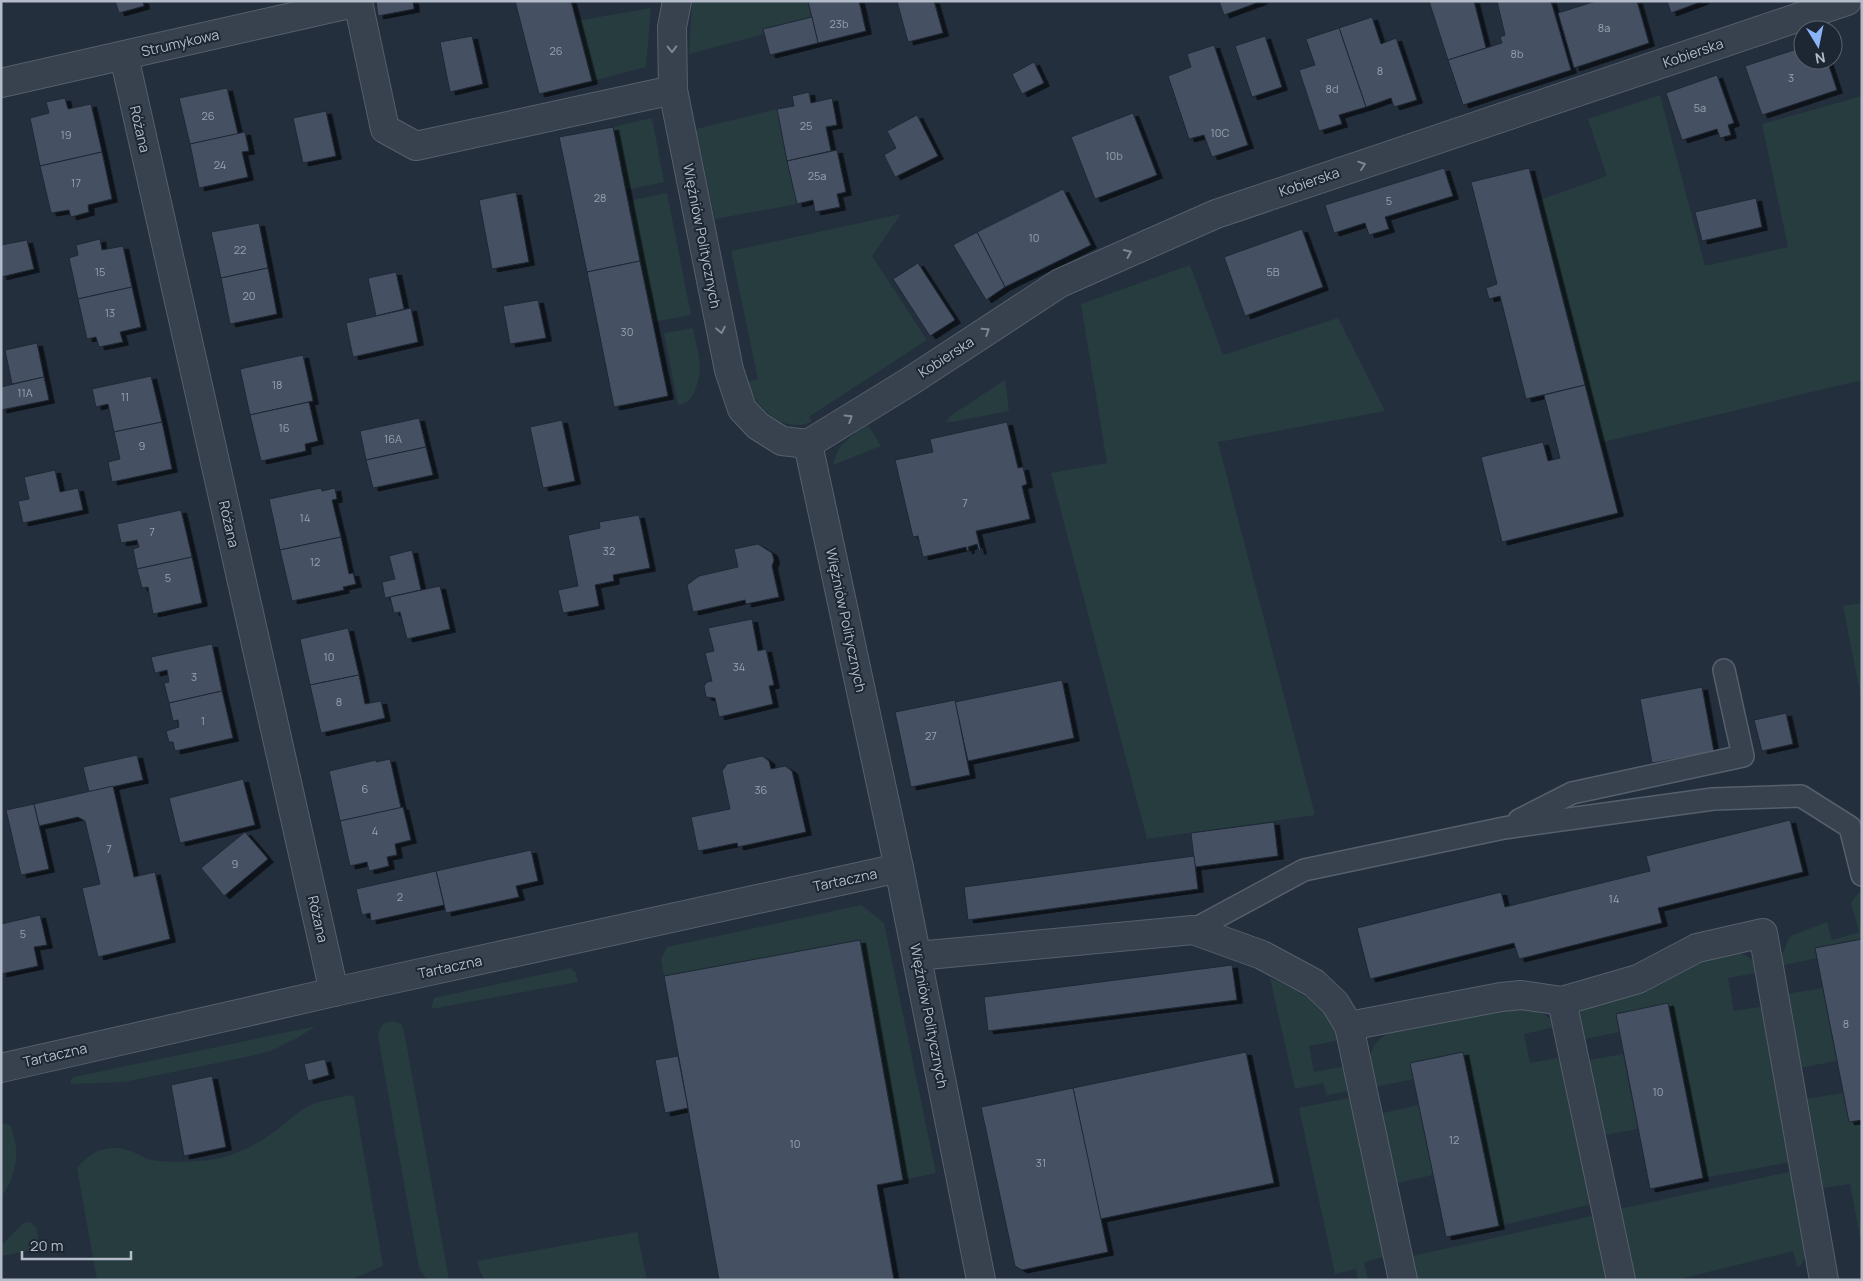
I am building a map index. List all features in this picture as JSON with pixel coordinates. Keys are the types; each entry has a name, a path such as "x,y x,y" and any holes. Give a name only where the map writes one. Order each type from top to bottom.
{"street":[{"name":"Więźniów Politycznych","path":"678,1 672,27 673,90 729,370 742,409 758,426 782,441 808,444 899,868 981,1280"},
{"name":"Kobierska","path":"808,444 912,380 1060,282 1216,214 1847,1"},
{"path":"358,2 386,129 416,146 673,90"},
{"name":"Strumykowa","path":"1,83 358,2"},
{"name":"Różana","path":"124,56 334,992"},
{"name":"Tartaczna","path":"1,1068 334,992 899,868"},
{"path":"917,956 1193,930 1262,955 1314,983 1335,1003 1350,1026 1403,1280"},
{"path":"1350,1026 1501,997 1521,995 1562,1001 1638,979 1697,948 1763,933 1824,1280"},
{"path":"1562,1001 1621,1280"}],"lane":[{"path":"1504,828 1572,793 1743,756 1724,670"},
{"path":"1193,930 1304,870 1504,828 1713,799 1801,796 1850,827 1862,875"}],"green space":[{"path":"692,1 808,1 812,17 763,29 764,34 689,54"},
{"path":"651,8 646,67 592,81 576,21"},
{"path":"1660,95 1705,266 1788,247 1762,124 1862,96 1862,380 1599,443 1537,201 1607,176 1588,119"},
{"path":"777,109 797,204 715,219 696,129"},
{"path":"652,118 664,182 626,190 613,127"},
{"path":"667,193 691,315 653,322 628,201"},
{"path":"901,214 872,256 927,340 810,416 811,422 801,425 790,424 772,416 757,401 747,382 758,379 731,251"},
{"path":"1190,265 1223,355 1338,318 1385,411 1218,442 1315,815 1147,839 1051,473 1107,463 1081,304"},
{"path":"693,328 700,367 698,382 690,398 678,405 664,333"},
{"path":"1005,380 1009,411 946,423 950,416"},
{"path":"868,425 881,446 833,465 838,451 846,441"},
{"path":"1862,603 1862,702 1843,606"},
{"path":"1862,890 1862,939 1815,948 1817,958 1780,966 1779,963 1789,938 1793,935 1827,922 1832,940 1859,932 1851,902"},
{"path":"861,905 884,923 936,1173 903,1180 860,941 664,976 661,959 667,947"},
{"path":"1736,950 1752,959 1760,972 1728,978 1734,1011 1766,1006 1796,1161 1703,1178 1668,1003 1616,1014 1619,1032 1580,1040 1579,1015 1585,1004 1700,957"},
{"path":"571,968 576,973 578,982 431,1009 434,998"},
{"path":"1270,978 1302,995 1321,1009 1329,1018 1340,1040 1309,1046 1314,1072 1346,1066 1352,1090 1327,1095 1323,1083 1295,1089"},
{"path":"1823,988 1837,1061 1799,1068 1785,994"},
{"path":"1527,1008 1548,1017 1555,1027 1524,1034 1530,1063 1562,1057 1592,1204 1499,1226 1463,1052 1410,1063 1414,1079 1370,1088 1369,1064 1375,1044 1388,1033 1474,1013 1499,1009"},
{"path":"394,1021 402,1025 404,1031 449,1280 427,1280 419,1268 378,1036 383,1025"},
{"path":"316,1026 271,1051 246,1057 124,1082 71,1084 71,1080 74,1077"},
{"path":"1623,1054 1638,1129 1599,1136 1584,1061"},
{"path":"1843,1093 1849,1122 1862,1120 1862,1248 1850,1184 1822,1188 1805,1099"},
{"path":"349,1095 354,1097 383,1266 350,1280 97,1280 77,1168 87,1158 99,1151 112,1148 127,1150 149,1159 173,1162 209,1160 228,1156 254,1145 309,1106"},
{"path":"1353,1097 1388,1256 1364,1262 1368,1280 1358,1280 1356,1269 1335,1274 1299,1108"},
{"path":"1419,1105 1433,1175 1393,1184 1378,1114"},
{"path":"1,1123 10,1125 15,1144 16,1162 11,1180 1,1197"},
{"path":"1797,1170 1811,1242 1802,1264 1797,1267 1793,1251 1676,1280 1630,1280 1615,1210"},
{"path":"1596,1215 1608,1280 1413,1280 1408,1257"},
{"path":"30,1222 37,1229 39,1249 1,1256 1,1246 23,1223"},
{"path":"637,1232 647,1280 485,1280 480,1272 477,1261"}],"building":[{"path":"115,1 143,1 144,6 119,13"},
{"path":"376,1 413,1 414,9 378,16"},
{"path":"515,1 571,1 592,81 539,94"},
{"path":"808,1 859,1 866,31 818,43"},
{"path":"897,1 934,1 943,33 908,42"},
{"path":"1219,1 1262,1 1224,15"},
{"path":"1429,1 1474,1 1486,48 1448,60"},
{"path":"1497,1 1551,1 1571,70 1463,105 1448,60 1502,43 1500,37 1505,35"},
{"path":"1596,1 1637,1 1649,43 1574,68 1558,13"},
{"path":"1667,1 1703,1 1671,13"},
{"path":"812,17 818,43 770,55 763,29"},
{"path":"1372,17 1381,44 1396,38 1417,100 1394,107 1391,98 1366,107 1339,28"},
{"path":"1339,28 1366,107 1339,115 1342,124 1319,131 1299,70 1315,65 1306,39"},
{"path":"472,36 483,84 450,92 440,42"},
{"path":"1265,36 1282,87 1252,97 1235,46"},
{"path":"1214,45 1248,145 1212,157 1204,135 1189,139 1168,76 1191,67 1187,54"},
{"path":"1793,50 1793,70 1830,70 1837,90 1762,115 1745,66"},
{"path":"1034,62 1044,83 1022,94 1012,74"},
{"path":"1717,75 1734,123 1728,125 1731,135 1720,138 1717,129 1682,140 1666,93"},
{"path":"227,88 238,134 190,144 179,98"},
{"path":"809,92 811,103 832,98 837,125 826,127 831,151 787,161 777,109 794,106 792,96"},
{"path":"65,98 68,109 91,104 102,152 40,166 30,118 49,113 46,102"},
{"path":"326,111 336,156 303,163 293,118"},
{"path":"1133,113 1157,175 1095,199 1071,137"},
{"path":"917,115 938,156 895,177 884,155 896,148 887,131"},
{"path":"613,127 640,261 587,272 559,137"},
{"path":"245,132 249,151 242,152 248,177 199,188 190,144"},
{"path":"837,150 846,192 837,194 840,207 815,212 813,200 797,204 787,161"},
{"path":"102,152 112,199 88,205 89,212 71,217 69,210 51,213 40,166"},
{"path":"1444,168 1453,196 1385,217 1389,229 1369,235 1365,223 1334,233 1325,205"},
{"path":"1529,168 1585,385 1526,399 1500,296 1489,299 1486,288 1497,284 1471,182"},
{"path":"1063,189 1091,245 1005,287 977,232"},
{"path":"516,192 529,262 492,269 479,200"},
{"path":"1756,198 1762,227 1702,241 1695,212"},
{"path":"259,223 268,268 221,278 211,232"},
{"path":"1302,229 1323,287 1245,316 1224,257"},
{"path":"977,232 1005,287 986,300 953,245"},
{"path":"100,239 102,250 123,246 132,287 78,299 69,258 78,255 76,245"},
{"path":"27,240 34,269 1,277 1,245"},
{"path":"640,261 668,396 614,407 587,272"},
{"path":"918,263 955,320 930,336 893,279"},
{"path":"268,268 277,314 230,324 221,278"},
{"path":"396,272 404,309 376,316 368,278"},
{"path":"132,287 141,327 120,332 123,342 99,347 96,337 87,339 78,299"},
{"path":"538,300 546,338 510,344 503,306"},
{"path":"411,308 418,342 353,357 346,323"},
{"path":"37,343 44,377 12,384 5,350"},
{"path":"303,355 313,401 250,415 240,369"},
{"path":"151,376 162,422 114,432 108,404 96,407 92,389"},
{"path":"44,377 49,400 1,410 1,387"},
{"path":"1585,385 1618,513 1502,542 1481,457 1543,442 1548,461 1560,458 1544,395"},
{"path":"309,402 318,441 305,444 306,451 261,461 250,415"},
{"path":"419,418 426,447 366,460 360,431"},
{"path":"562,420 575,481 543,488 530,427"},
{"path":"162,422 172,469 112,482 108,462 120,459 114,432"},
{"path":"1007,422 1018,468 1023,467 1027,484 1022,486 1030,519 976,531 981,551 979,551 977,544 968,547 969,550 967,551 966,547 923,557 918,536 913,537 895,460 933,452 930,439"},
{"path":"426,447 433,475 373,488 366,460"},
{"path":"55,470 60,492 78,488 83,510 23,523 18,501 29,499 24,477"},
{"path":"321,488 322,491 335,488 337,499 332,500 341,537 280,550 269,499"},
{"path":"181,510 192,557 137,569 133,549 139,547 137,540 121,543 117,524"},
{"path":"639,515 650,568 613,575 614,581 595,585 599,606 563,613 558,590 578,586 568,535 600,528 599,522"},
{"path":"341,537 349,574 353,573 356,584 343,587 344,590 292,601 280,550"},
{"path":"758,544 772,553 774,560 772,566 779,597 746,604 745,600 693,612 687,585 699,576 738,567 734,549"},
{"path":"412,550 421,590 385,598 382,582 395,579 389,556"},
{"path":"192,557 202,603 153,614 148,587 142,588 137,569"},
{"path":"440,586 450,629 407,639 400,612 394,613 390,597"},
{"path":"752,619 758,651 766,649 774,685 769,686 773,704 719,717 715,698 706,697 704,686 707,682 712,681 705,653 714,651 708,628"},
{"path":"348,628 359,675 310,685 300,639"},
{"path":"212,644 222,691 169,703 164,683 169,682 167,670 155,673 151,657"},
{"path":"359,675 365,704 381,701 385,718 321,733 310,685"},
{"path":"1062,680 1074,738 968,761 955,702"},
{"path":"1702,687 1714,752 1652,763 1640,699"},
{"path":"222,691 233,738 175,751 173,742 169,742 166,731 179,727 178,720 173,721 169,703"},
{"path":"955,700 970,775 911,787 895,712"},
{"path":"1786,713 1793,744 1762,751 1754,720"},
{"path":"137,755 143,780 89,792 83,767"},
{"path":"762,756 769,761 771,769 785,766 792,771 806,832 738,847 737,843 698,851 691,817 730,809 722,771 727,764"},
{"path":"390,759 401,808 340,821 329,771 376,760 376,762"},
{"path":"243,779 255,825 180,843 169,798"},
{"path":"113,786 134,877 155,872 170,939 98,957 82,888 100,884 85,821 78,817 39,826 34,804"},
{"path":"34,804 49,869 21,875 6,810"},
{"path":"403,807 411,840 395,844 397,855 387,857 389,866 369,871 367,862 350,866 340,821"},
{"path":"1790,820 1803,872 1658,908 1662,923 1519,959 1514,943 1370,979 1357,928 1501,892 1505,907 1650,871 1646,856"},
{"path":"1274,822 1278,856 1195,867 1191,833"},
{"path":"245,832 268,859 224,896 201,868"},
{"path":"531,850 538,881 516,886 519,897 446,913 436,871"},
{"path":"1194,856 1198,889 968,920 964,887"},
{"path":"436,871 444,905 371,921 370,913 362,915 356,889"},
{"path":"40,915 47,945 34,947 38,966 1,974 1,924"},
{"path":"1862,939 1862,1120 1849,1122 1815,948"},
{"path":"860,940 903,1180 877,1185 894,1280 719,1280 664,976"},
{"path":"1232,965 1237,1000 988,1031 984,997"},
{"path":"1668,1003 1703,1178 1650,1189 1616,1014"},
{"path":"1246,1052 1274,1183 1100,1219 1073,1088"},
{"path":"1463,1052 1499,1226 1446,1237 1410,1063"},
{"path":"678,1056 688,1108 665,1113 655,1060"},
{"path":"325,1059 329,1075 308,1081 304,1064"},
{"path":"212,1076 226,1147 184,1156 171,1085"},
{"path":"1073,1088 1108,1252 1022,1270 1015,1266 981,1107"}]}
